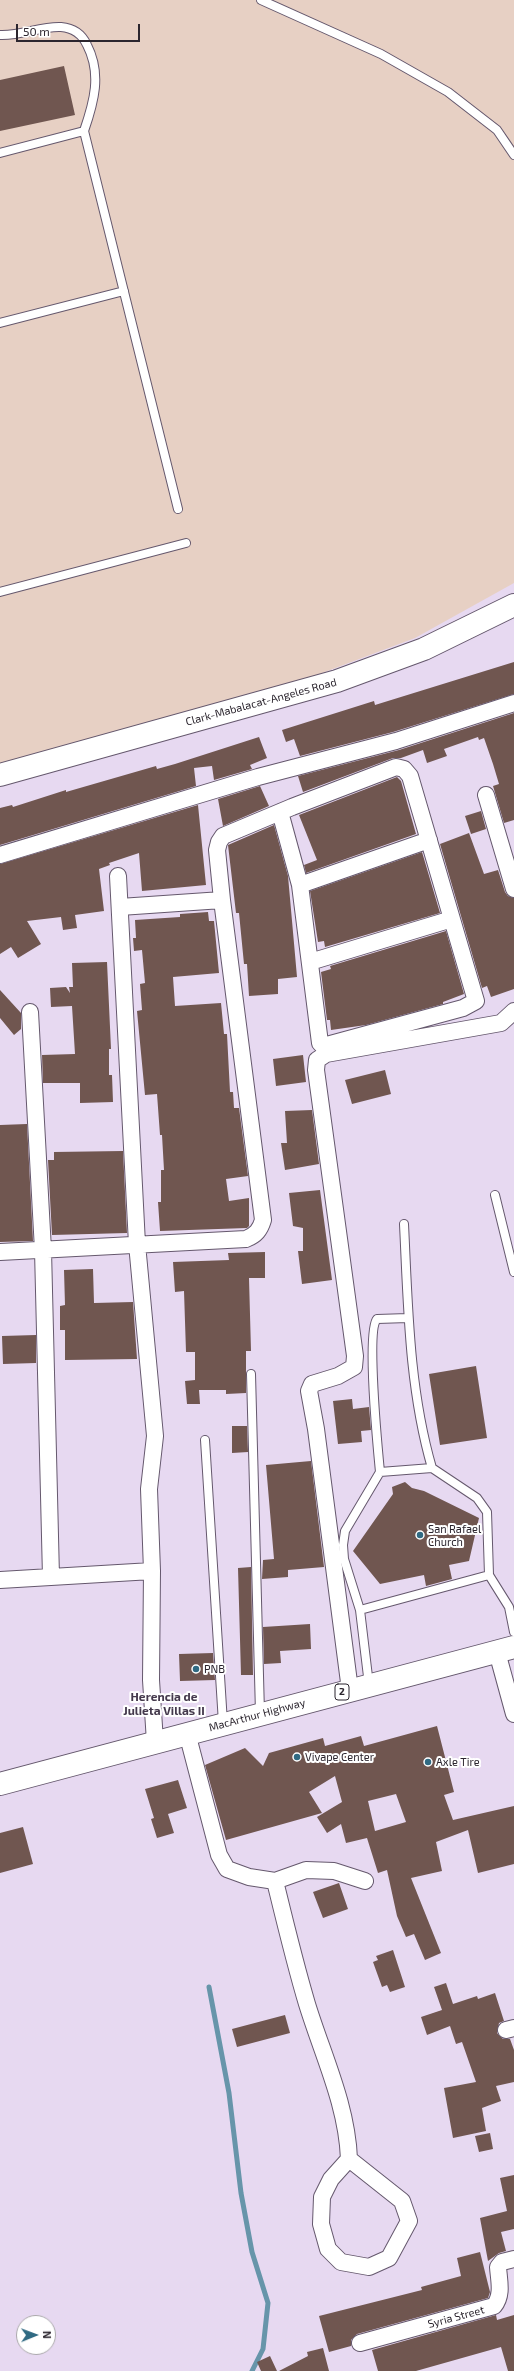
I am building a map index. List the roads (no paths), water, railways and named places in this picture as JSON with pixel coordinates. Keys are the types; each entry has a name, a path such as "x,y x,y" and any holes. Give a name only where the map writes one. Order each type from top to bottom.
{"main road":[{"name":"Clark-Mabalacat-Angeles Road","path":"0,775 337,681 424,649 514,605"},
{"name":"MacArthur Highway","path":"0,1784 506,1649"}],"street":[{"path":"0,855 258,777 396,741 514,703"},
{"path":"0,1252 246,1238 257,1232 263,1220 222,900 217,850 219,842 223,836 280,812 396,767 404,769 410,776 430,840 452,919 477,996 476,1001 463,1008 324,1046 318,1038 300,884 280,812"},
{"path":"486,794 514,889"},
{"path":"300,884 430,840"},
{"path":"118,876 137,1244 155,1436 149,1489 152,1571 151,1673 155,1742"},
{"path":"120,907 222,900"},
{"path":"310,962 452,919"},
{"path":"360,1688 309,1391 312,1384 348,1372 354,1367 355,1356 316,1070 317,1060 326,1054 508,1021 514,1011"},
{"path":"30,1012 43,1250 51,1577"},
{"path":"0,1580 152,1571"},
{"path":"506,1649 514,1714"},
{"path":"187,1733 219,1855 227,1869 249,1877 275,1880 306,1870 334,1871 365,1881"},
{"path":"275,1880 307,2004 344,2113 349,2159 402,2201 409,2221 389,2258 369,2267 341,2262 328,2249 321,2224 322,2197 331,2179 349,2159"},
{"name":"Syria Street","path":"360,2343 494,2306 498,2301 500,2292 498,2267 502,2262 514,2259"}],"lane":[{"path":"261,0 381,54 448,92 497,130 514,155"},
{"path":"0,35 61,27 74,30 84,39 92,55 96,73 93,102 84,131 178,509"},
{"path":"0,153 84,131"},
{"path":"0,323 124,291"},
{"path":"0,592 186,542"},
{"path":"495,1195 514,1272"},
{"path":"404,1224 408,1318 421,1430 432,1468"},
{"path":"360,1688 360,1610 344,1559 345,1531 380,1472 372,1361 374,1325 377,1320 408,1318"},
{"path":"251,1374 260,1714"},
{"path":"205,1440 223,1724"},
{"path":"380,1472 432,1468 477,1498 487,1512 489,1575 509,1607 514,1632"},
{"path":"360,1610 489,1575"}],"waterway":[{"path":"209,1987 229,2093 241,2193 252,2252 268,2303 263,2349 252,2371"}],"place":[{"name":"San Rafael Church","path":"420,1535"},
{"name":"PNB","path":"196,1669"},
{"name":"Vivape Center","path":"297,1757"},
{"name":"Axle Tire","path":"428,1762"}],"district":[{"name":"Herencia de Julieta Villas II","path":"164,1704"}]}
